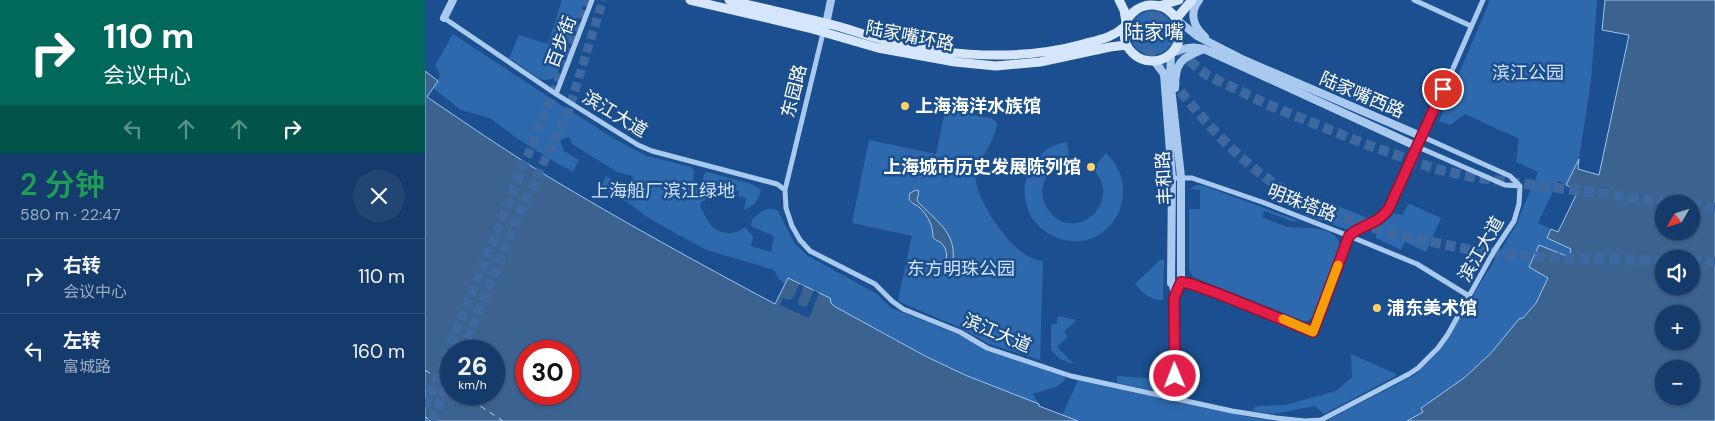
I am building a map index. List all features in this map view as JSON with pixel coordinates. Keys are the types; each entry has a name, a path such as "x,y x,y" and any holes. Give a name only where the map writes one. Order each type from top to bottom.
{"main road":[{"name":"陆家嘴环路","path":"690,0 878,48 923,57 996,66 1039,62 1110,46 1126,45"},
{"name":"陆家嘴环路","path":"729,0 826,23 881,39 965,53 1033,54 1109,37 1125,25"},
{"path":"1119,0 1124,10 1126,45 1131,53 1138,58 1155,62 1171,54 1180,38 1176,19 1156,3"},
{"path":"1125,25 1136,10 1156,3 1179,0"},
{"path":"1176,19 1192,0"}],"street":[{"path":"444,18 453,0"},
{"name":"百步街","path":"556,94 592,0"},
{"name":"东园路","path":"785,190 831,0"},
{"path":"1199,0 1192,13 1193,20 1202,34 1216,46"},
{"path":"1414,0 1471,26"},
{"path":"1171,282 1191,284 1313,332 1349,236 1355,231 1376,222 1384,216 1391,205 1483,0"},
{"name":"滨江大道","path":"444,18 556,94 638,145 652,151 777,184 785,190 786,208 792,226 810,251 875,284 903,310 960,332 987,348 1063,373 1113,386 1232,411 1276,418 1305,421 1321,420 1394,383 1418,368 1443,341 1494,251 1514,221 1519,204 1520,186"},
{"name":"陆家嘴西路","path":"1176,19 1197,36 1244,60 1510,176 1520,186"},
{"name":"陆家嘴西路","path":"1171,54 1194,46 1204,49 1418,147 1505,184 1520,186"},
{"path":"1174,112 1177,107 1175,86 1176,72 1179,64 1183,59 1204,49"},
{"name":"丰和路","path":"1171,54 1170,78 1181,177 1181,282 1174,298"},
{"name":"丰和路","path":"1155,62 1164,74 1172,178 1171,282 1174,298 1174,398"},
{"name":"明珠塔路","path":"1172,178 1193,178 1262,202 1349,236 1417,264 1469,296"}],"green space":[{"path":"562,0 585,0 558,72 551,79 540,79 509,58 519,35 548,44"},
{"name":"滨江公园","path":"1490,0 1597,0 1591,80 1579,159 1566,185 1558,181 1538,223 1551,229 1547,238 1572,249 1569,257 1548,278 1536,303 1523,318 1519,319 1491,353 1464,378 1421,408 1423,412 1407,421 1326,421 1415,375 1439,351 1515,227 1538,172 1516,162 1519,139 1465,114 1450,125 1439,121"},
{"path":"1156,11 1168,17 1173,24 1173,42 1168,49 1161,54 1148,55 1136,49 1131,42 1130,29 1136,17 1143,12"},
{"name":"上海船厂滨江绿地","path":"453,34 618,141 647,156 691,167 694,171 693,181 702,183 704,174 707,172 752,184 761,190 755,203 744,210 746,198 738,196 739,191 709,184 705,201 702,201 700,207 714,228 726,233 734,233 745,227 753,237 751,246 771,252 774,236 751,226 752,220 761,212 767,209 774,209 778,211 794,243 808,256 877,294 891,308 960,335 986,349 1064,376 1066,379 1058,386 1033,394 1039,404 965,375 925,356 834,306 830,298 789,278 785,284 779,279 774,270 707,250 675,233 600,187 606,176 615,181 631,185 633,176 617,172 572,144 569,137 560,140 564,151 579,160 573,172 518,139 490,118 461,110 433,88 440,75 435,65"},
{"name":"东方明珠公园","path":"945,111 991,118 997,123 996,130 977,171 977,186 986,207 1000,229 1015,247 1034,259 1043,261 1040,360 989,344 961,328 902,303 898,300 912,236 852,223 869,140 936,154"},
{"path":"1067,142 1070,162 1057,167 1049,173 1042,189 1043,200 1046,206 1061,221 1072,223 1083,221 1093,215 1100,206 1103,194 1101,182 1093,169 1106,153 1118,169 1123,186 1122,203 1116,218 1105,230 1091,239 1074,241 1055,237 1042,229 1034,221 1029,213 1026,202 1026,180 1034,162 1043,152 1054,145"},
{"path":"1196,185 1202,185 1299,221 1291,221 1264,211 1262,217 1278,224 1288,227 1319,229 1333,234 1338,239 1340,246 1313,316 1308,321 1193,277 1189,270 1189,209 1200,209 1200,190 1190,189"},
{"path":"1314,197 1370,219 1350,229 1345,229 1304,215 1310,200"},
{"path":"1410,204 1441,218 1426,252 1405,242 1401,250 1376,238 1376,234 1382,224 1394,213 1402,215"},
{"path":"1164,259 1163,300 1158,300 1147,296 1135,284 1159,261"},
{"path":"1058,316 1076,320 1064,332 1068,336 1057,347 1074,364 1060,359 1051,350 1051,324 1057,324"},
{"path":"1351,354 1396,374 1396,376 1324,414 1315,406 1273,414 1253,411 1254,407 1258,406 1285,405 1336,391 1352,377"},
{"path":"1117,376 1161,379 1161,392 1117,383"},
{"path":"1078,380 1248,417 1275,421 1078,421 1062,416"}],"shaded area":[{"path":"1605,0 1715,0 1715,421 1407,421 1423,412 1421,408 1464,378 1491,353 1519,319 1523,318 1536,303 1548,278 1529,267 1539,245 1569,257 1571,249 1547,238 1551,229 1558,232 1578,191 1566,185 1579,159 1578,169 1599,175 1629,35 1602,30"},
{"path":"425,71 438,81 427,97 547,176 746,289 775,304 788,278 830,298 834,306 925,356 965,375 1078,421 425,421"},
{"path":"916,190 919,191 918,202 943,227 951,241 953,263 949,273 944,274 941,270 946,260 946,252 943,245 933,237 931,225 925,214 909,199 910,193"}],"pier":[{"path":"800,284 804,286 798,301 799,305 807,306 814,290 819,293 809,318 780,305 783,298 792,299"}],"ferry route":[{"path":"425,370 440,380"},
{"path":"479,405 503,421"},
{"path":"425,417 432,421"}],"tunnel":[{"path":"425,407 552,96 588,0"},
{"path":"467,340 522,208 569,109 603,0"},
{"path":"1146,0 1175,45 1192,63 1207,75 1271,106 1365,144 1436,169 1472,177 1655,201"},
{"path":"1126,9 1138,36 1162,69"},
{"path":"1171,80 1218,135 1244,160 1288,192 1337,216 1372,228 1408,237 1486,252 1559,258 1655,261"},
{"path":"1700,206 1715,208"},
{"path":"1700,261 1715,262"},
{"path":"432,421 440,402"}],"slow traffic":[{"path":"1283,319 1313,332 1338,265"}],"place":[{"name":"上海海洋水族馆","path":"905,106"},
{"name":"上海城市历史发展陈列馆","path":"1091,167"},
{"name":"浦东美术馆","path":"1377,308"}],"district":[{"name":"陆家嘴","path":"1154,32"}],"route":[{"path":"1175,376 1174,298 1181,282 1219,294 1313,332 1349,236 1384,216 1423,137 1443,89"}]}
